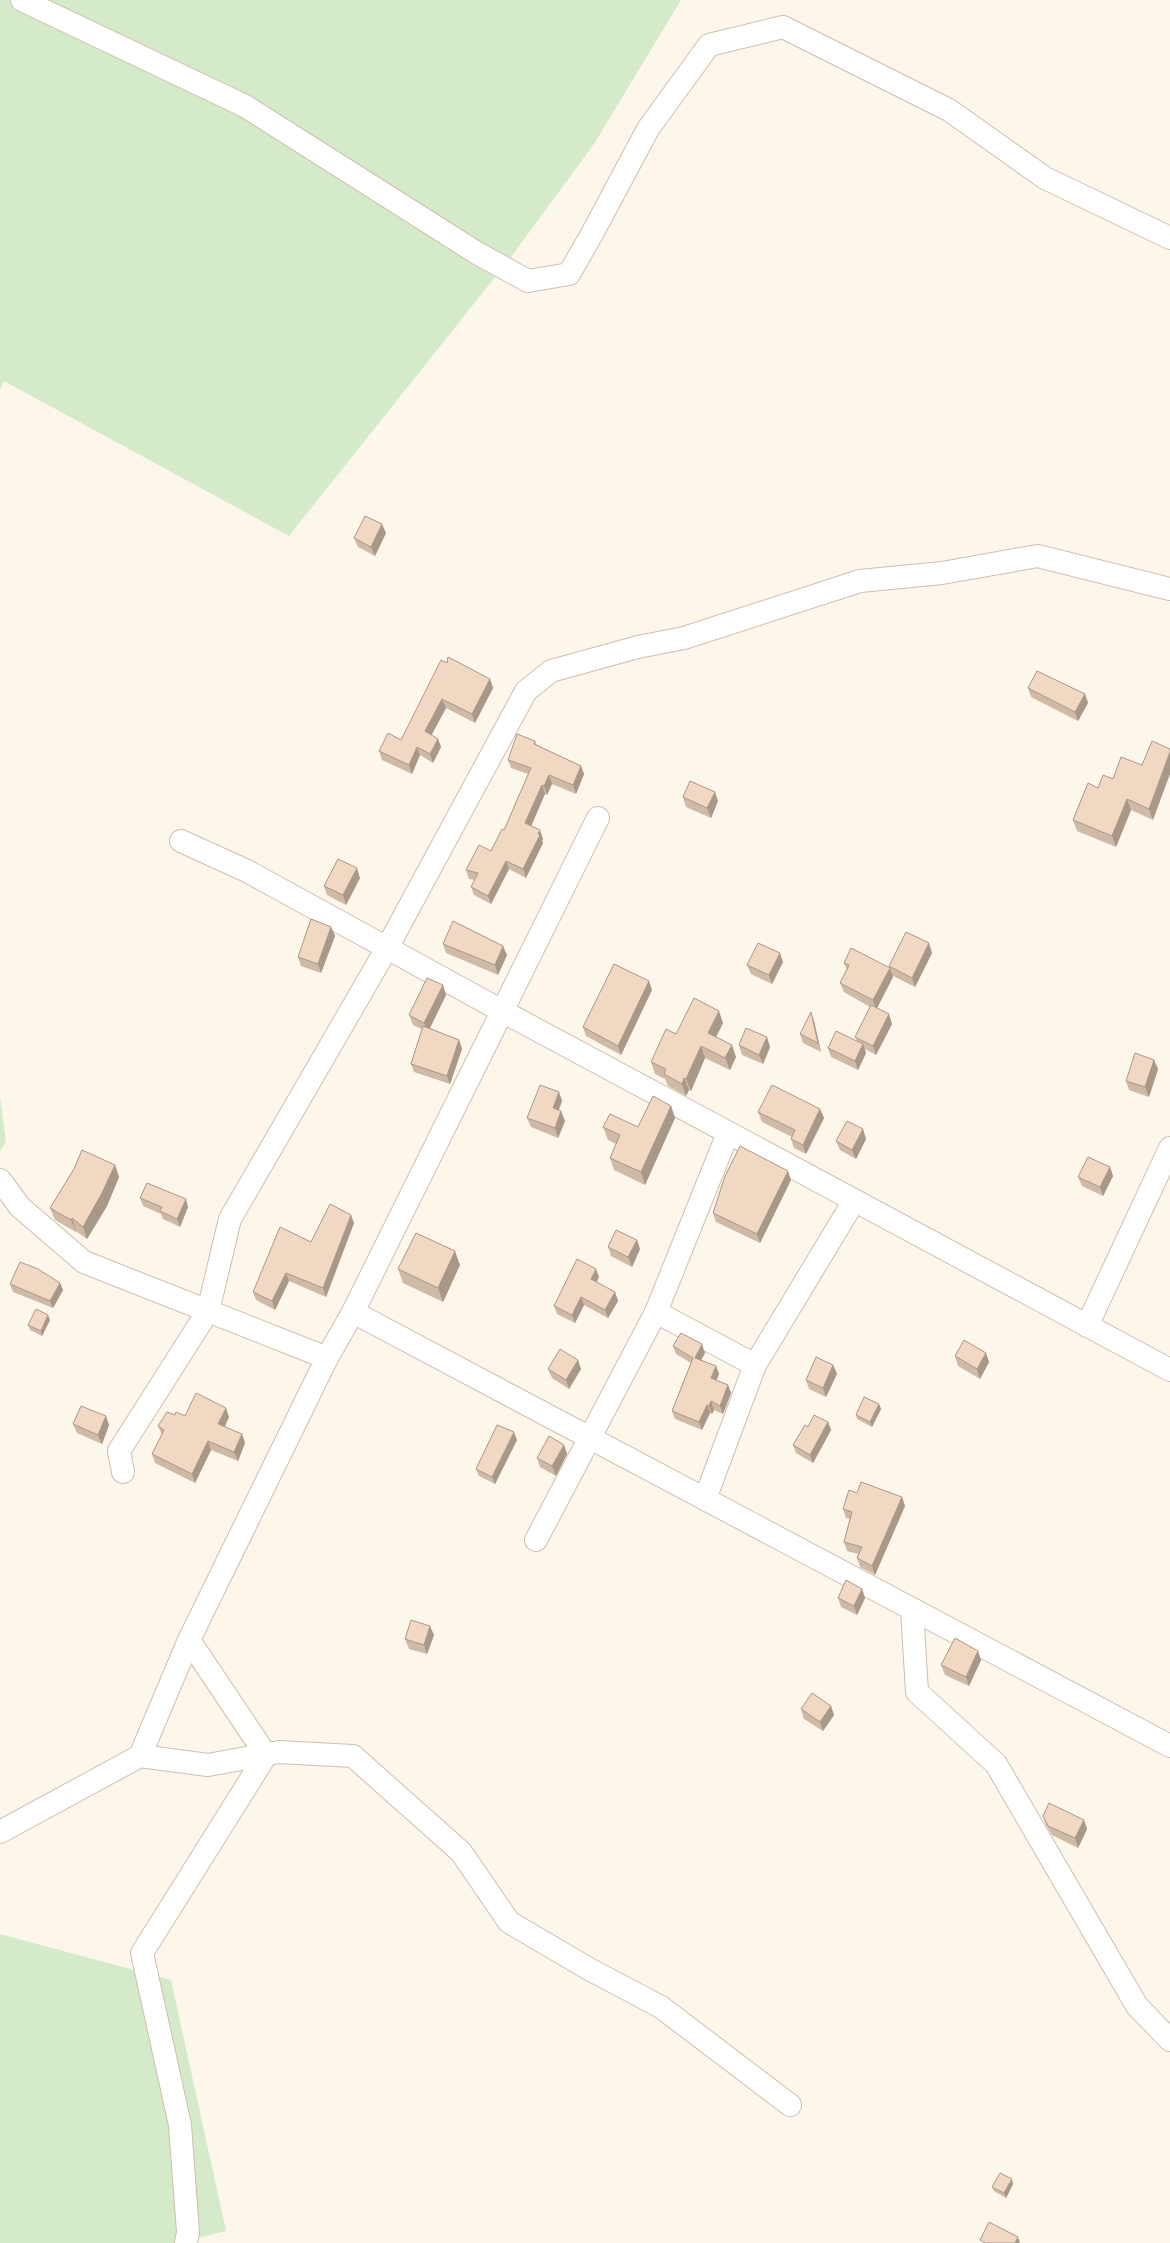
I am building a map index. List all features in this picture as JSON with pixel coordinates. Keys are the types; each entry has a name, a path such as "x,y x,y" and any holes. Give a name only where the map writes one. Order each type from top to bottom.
{"street":[{"path":"22,0 245,106 477,253 528,282 569,274 594,232 648,129 709,45 783,27 949,110 1045,178 1170,238"},
{"path":"123,1472 119,1451 208,1311 230,1219 387,948 526,691 551,671 638,647 684,638 860,581 942,573 1038,556 1170,589"},
{"path":"140,1756 189,1640 327,1358 353,1312 598,818"},
{"path":"181,841 247,871 502,1011 1170,1370"},
{"path":"536,1540 656,1312 728,1133"},
{"path":"1087,1326 1170,1148"},
{"path":"0,1180 20,1207 84,1262 327,1358"},
{"path":"705,1499 755,1365 854,1200"},
{"path":"353,1312 1170,1746"},
{"path":"656,1312 755,1365"},
{"path":"912,1609 917,1692 996,1764 1137,2006 1170,2040"},
{"path":"189,1640 266,1755"},
{"path":"0,1832 140,1756 208,1765 279,1752 353,1756 461,1852 509,1922 589,1969 661,2007 790,2105"},
{"path":"188,2239 180,2125 142,1953 266,1755"}],"green space":[{"path":"0,0 681,0 594,144 511,257 289,536 4,381 0,390"},
{"path":"0,1097 6,1142 0,1151"},
{"path":"0,1934 171,1980 226,2231 177,2243 0,2243"}],"building":[{"path":"365,516 382,524 371,547 354,538"},
{"path":"448,657 490,679 472,714 442,699 425,731 438,739 430,754 417,747 409,765 379,751 388,733 401,740 441,660 447,663"},
{"path":"1037,671 1085,694 1075,712 1028,688"},
{"path":"517,734 535,741 534,744 581,766 573,785 549,775 544,786 542,785 525,823 540,830 538,834 540,835 523,869 506,861 488,896 471,887 478,873 466,870 479,845 491,851 502,829 504,830 531,768 508,760"},
{"path":"1152,741 1170,749 1170,752 1149,809 1127,799 1112,836 1073,820 1088,783 1098,788 1103,775 1113,779 1121,757 1142,765"},
{"path":"690,781 715,792 707,808 683,797"},
{"path":"338,859 357,868 343,895 324,886"},
{"path":"311,919 331,927 318,964 298,957"},
{"path":"453,921 503,946 495,965 443,944"},
{"path":"906,932 929,943 912,978 889,966"},
{"path":"758,943 780,953 769,975 747,965"},
{"path":"851,948 890,968 873,1000 840,983 849,965 844,963"},
{"path":"614,964 649,981 618,1046 583,1027"},
{"path":"427,978 443,985 424,1023 409,1015"},
{"path":"694,998 719,1011 708,1033 732,1045 725,1058 701,1046 686,1079 684,1078 682,1084 664,1074 666,1069 651,1062 666,1029 676,1034"},
{"path":"871,1005 889,1014 873,1046 855,1037"},
{"path":"811,1012 818,1043 800,1034"},
{"path":"423,1026 459,1040 447,1076 411,1064"},
{"path":"746,1028 767,1037 759,1055 739,1045"},
{"path":"836,1031 863,1044 855,1061 828,1048"},
{"path":"1135,1053 1154,1060 1145,1087 1126,1081"},
{"path":"540,1085 559,1092 553,1108 561,1111 555,1128 527,1118"},
{"path":"772,1085 820,1109 803,1145 791,1139 795,1130 758,1112"},
{"path":"653,1096 671,1106 641,1172 610,1158 620,1135 603,1127 610,1114 638,1127"},
{"path":"847,1121 863,1129 852,1150 836,1141"},
{"path":"740,1146 788,1171 757,1234 713,1213 725,1176"},
{"path":"82,1150 115,1165 102,1193 83,1227 72,1218 71,1220 50,1208 74,1169"},
{"path":"1088,1157 1110,1167 1100,1187 1078,1177"},
{"path":"147,1183 186,1199 177,1219 160,1211 162,1207 140,1198"},
{"path":"330,1204 351,1215 323,1288 286,1273 272,1301 253,1292 280,1227 311,1242"},
{"path":"616,1230 637,1240 628,1257 608,1247"},
{"path":"416,1233 455,1251 438,1288 398,1269"},
{"path":"577,1259 596,1269 591,1279 615,1292 605,1310 581,1297 572,1315 554,1306"},
{"path":"20,1262 38,1269 60,1283 50,1301 10,1284"},
{"path":"36,1309 48,1315 41,1331 28,1325"},
{"path":"681,1333 702,1344 695,1358 716,1366 711,1378 728,1385 720,1406 711,1401 709,1406 707,1405 699,1422 672,1411 693,1358 673,1346"},
{"path":"964,1340 986,1353 977,1369 955,1356"},
{"path":"560,1349 578,1360 566,1380 548,1369"},
{"path":"816,1357 833,1365 823,1388 806,1380"},
{"path":"196,1393 226,1408 218,1424 242,1434 234,1452 208,1441 192,1474 152,1454 164,1430 158,1426 167,1412 175,1415 176,1412 185,1416"},
{"path":"864,1397 879,1404 870,1422 856,1415"},
{"path":"81,1406 106,1416 98,1435 73,1424"},
{"path":"814,1415 828,1422 810,1455 793,1445 805,1425 808,1427"},
{"path":"497,1425 514,1432 492,1477 476,1469"},
{"path":"549,1436 564,1445 552,1466 537,1458"},
{"path":"861,1482 902,1497 872,1566 857,1558 862,1547 844,1542 852,1512 843,1509 849,1490 857,1493"},
{"path":"846,1580 862,1589 854,1606 838,1598"},
{"path":"411,1620 430,1626 424,1645 405,1639"},
{"path":"955,1638 978,1651 966,1677 941,1665"},
{"path":"812,1693 831,1706 820,1722 801,1709"},
{"path":"1049,1803 1084,1820 1075,1838 1048,1826 1043,1816"},
{"path":"1000,2173 1012,2179 1004,2193 992,2187"},
{"path":"989,2222 1018,2237 1015,2243 985,2243 980,2240"}]}
